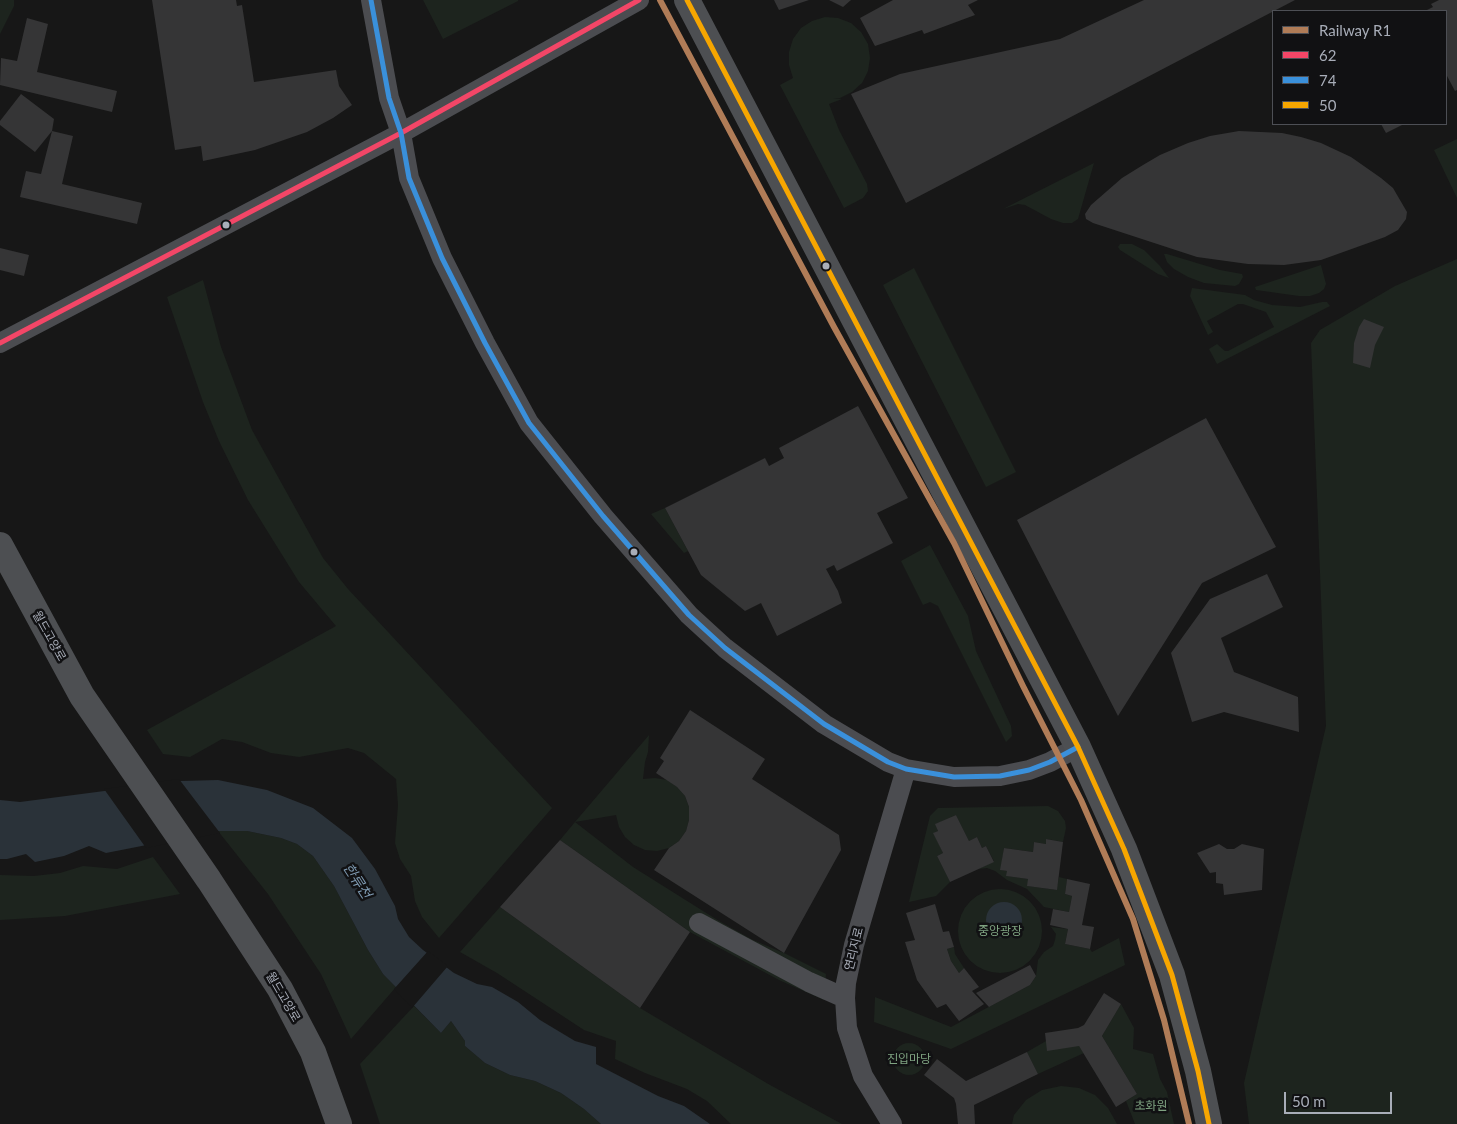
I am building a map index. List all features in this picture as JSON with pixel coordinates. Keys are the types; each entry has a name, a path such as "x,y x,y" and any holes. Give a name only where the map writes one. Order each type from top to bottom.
{"main road":[{"path":"687,0 1078,747 1124,849 1172,975 1198,1071 1209,1124"},
{"name":"월드고양로","path":"0,545 82,696 209,880 280,989 313,1052 339,1124"}],"street":[{"path":"371,0 389,98 401,133 409,178 450,275 485,343 529,423 587,497 689,615 725,648 824,724 888,762 906,769 954,777 1000,776 1029,770 1050,762 1078,747"},
{"path":"0,343 401,133 639,0"},
{"name":"연리지로","path":"892,1124 863,1076 847,1028 845,998 846,983 854,945 906,769"},
{"path":"699,923 809,982 845,998"}],"green space":[{"path":"0,0 14,0 14,6 0,34"},
{"path":"423,0 518,0 518,1 443,39"},
{"path":"825,17 838,18 851,23 861,32 868,44 870,58 868,71 862,83 852,92 840,98 833,98 842,99 829,104 839,130 867,184 868,191 863,198 844,208 780,85 793,78 789,65 789,52 793,39 801,28 812,21"},
{"path":"1457,139 1457,198 1434,150"},
{"path":"1094,163 1078,219 1072,223 1063,223 1051,219 1025,205 1018,204 1003,209"},
{"path":"1120,244 1132,244 1144,250 1169,278 1158,274 1120,250 1118,247"},
{"path":"1164,254 1220,270 1242,274 1243,277 1239,284 1235,286 1204,283 1174,269 1167,262"},
{"path":"1457,259 1457,1124 1249,1124 1244,1083 1326,726 1311,343 1320,330 1395,286"},
{"path":"1321,265 1326,284 1319,293 1310,296 1299,296 1256,290 1255,287"},
{"path":"914,268 1016,472 986,487 883,285"},
{"path":"203,280 221,347 252,430 323,558 348,589 552,808 439,938 422,917 415,901 411,876 400,859 395,843 398,805 396,779 364,753 348,748 299,757 271,753 242,742 222,739 190,757 163,754 147,730 336,626 299,582 248,500 219,441 203,402 167,297"},
{"path":"1192,288 1245,295 1254,300 1272,305 1300,307 1327,302 1330,306 1217,364 1209,349 1217,344 1225,351 1228,351 1274,327 1266,312 1238,304 1207,321 1213,332 1208,335 1190,296"},
{"path":"665,508 688,551 684,553 651,514"},
{"path":"930,545 968,616 976,651 1011,726 1012,736 1006,742 938,606 930,602 923,605 901,561"},
{"path":"649,735 643,779 667,780 685,796 689,807 689,820 686,831 679,841 669,848 657,851 645,850 634,845 625,837 619,827 616,815 575,822"},
{"path":"1048,806 1058,811 1065,821 1066,828 1063,842 1046,839 1046,844 1034,842 1033,852 1004,848 1001,870 1007,871 1007,876 1028,879 1028,886 1056,890 1059,877 1067,879 1065,894 1072,896 1069,912 1044,907 1027,889 1007,880 995,871 987,868 978,869 994,861 986,846 982,848 977,837 969,841 956,815 936,824 938,831 934,833 943,853 937,856 950,882 936,896 909,902 930,816 938,808"},
{"path":"575,822 633,867 719,921 753,940 826,974 824,1000 779,980 690,932 560,840"},
{"path":"218,831 247,831 281,838 297,844 313,856 334,886 368,950 383,974 396,987 351,1039 321,974 268,894"},
{"path":"153,857 180,894 65,916 0,920 0,875 34,876 60,873 83,866 117,869"},
{"name":"중앙광장","path":"1000,889 1016,892 1030,901 1039,915 1042,931 1039,947 1030,961 1016,970 1000,973 984,970 970,961 961,947 958,931 961,915 970,901 984,892"},
{"path":"500,907 640,1008 770,1085 842,1124 731,1124 707,1101 687,1089 615,1059 616,1041 584,1030 497,973 460,952"},
{"path":"1051,927 1068,929 1065,944 1090,949 1092,952 1119,938 1125,965 951,1049 874,1022 875,997 951,1027 1030,985 1036,976 1038,960 1044,952 1053,946 1056,934"},
{"path":"954,947 955,954 964,968 959,973 951,961 947,949"},
{"name":"초화원","path":"1121,1004 1134,1028 1133,1049 1153,1054 1160,1079 1167,1092 1174,1124 1135,1124 1126,1101 1137,1094 1102,1036"},
{"path":"414,1006 441,1033 451,1021 465,1041 465,1046 485,1063 510,1075 535,1081 561,1093 601,1124 380,1124 360,1064"},
{"path":"1046,1041 1079,1046 1084,1053 1038,1074 1027,1052"},
{"name":"진입마당","path":"909,1043 915,1044 920,1048 924,1053 924,1065 920,1070 915,1074 909,1075 903,1074 898,1070 894,1065 893,1059 894,1053 898,1048 903,1044"},
{"path":"1061,1086 1079,1088 1095,1095 1108,1108 1117,1124 1012,1124 1014,1115 1026,1100 1042,1090"}],"water":[{"name":"한류천","path":"218,780 267,790 313,808 352,838 375,869 395,906 398,919 409,937 423,950 454,973 477,984 492,987 518,1002 540,1020 575,1041 596,1047 596,1064 658,1096 684,1106 710,1124 601,1124 561,1093 535,1081 510,1075 485,1063 465,1046 465,1041 451,1021 441,1033 383,974 334,886 313,856 297,844 281,838 247,831 218,831 106,853 89,846 64,856 35,862 26,854 0,859 0,800 20,802 181,781"},
{"path":"1004,902 1011,903 1017,907 1021,913 1021,927 1017,933 1011,937 1004,938 997,937 991,933 987,927 986,920 987,913 991,907 997,903"}],"pier":[{"path":"179,779 220,833 146,848 104,789"},
{"path":"428,951 448,966 412,1008 394,989"}],"building":[{"path":"152,0 236,0 237,6 242,5 254,82 336,70 339,86 352,105 307,132 255,150 203,161 201,146 175,150"},
{"path":"774,0 809,0 779,10"},
{"path":"829,0 851,0 843,7"},
{"path":"893,0 978,0 968,5 975,15 924,34 922,30 875,46 860,18"},
{"path":"1144,0 1295,0 1276,10 1272,10 1272,12 906,203 851,94 900,74 1060,39"},
{"path":"1439,0 1457,0 1457,90 1455,91 1447,76 1447,10 1427,10 1433,7 1431,4"},
{"path":"27,18 48,24 37,72 117,91 112,112 0,85 1,58 17,61"},
{"path":"21,94 54,119 52,131 35,152 0,125 0,121"},
{"path":"1382,125 1402,125 1386,133"},
{"path":"52,131 73,136 62,184 142,203 137,224 20,197 26,171 41,174"},
{"path":"1239,131 1282,133 1301,137 1321,143 1351,157 1393,188 1407,212 1406,219 1398,230 1385,237 1321,260 1284,265 1248,264 1197,257 1093,223 1086,219 1085,214 1091,205 1122,178 1160,155 1210,136"},
{"path":"0,248 29,255 24,276 0,270"},
{"path":"1364,319 1384,327 1375,345 1370,368 1353,363 1354,343 1359,327"},
{"path":"858,406 908,498 877,513 893,543 837,571 834,565 826,569 842,603 777,636 761,603 745,611 701,575 665,508 765,458 769,466 784,458 779,448"},
{"path":"1206,418 1276,547 1202,583 1118,716 1017,520"},
{"path":"1267,574 1283,607 1221,638 1234,672 1298,697 1299,732 1224,712 1192,722 1171,653 1210,599"},
{"path":"690,710 765,759 752,779 839,835 841,850 784,953 654,870 669,848 679,841 686,831 689,820 689,807 685,796 677,787 656,773 664,761 660,758"},
{"path":"956,815 969,841 977,837 982,848 986,846 994,862 950,882 937,856 943,853 933,833 938,831 935,824"},
{"path":"1046,839 1063,842 1057,890 1027,886 1028,879 1006,876 1007,871 1000,870 1004,848 1033,852 1034,842 1046,844"},
{"path":"560,840 690,932 640,1008 500,907"},
{"path":"1219,844 1227,849 1234,849 1242,844 1264,849 1262,890 1224,895 1223,884 1216,883 1216,872 1210,873 1197,853"},
{"path":"1067,879 1090,884 1082,925 1094,927 1090,949 1065,944 1068,929 1050,925 1053,909 1069,912 1072,896 1065,894"},
{"path":"935,904 943,932 949,931 954,947 947,949 951,961 959,973 964,968 979,987 972,991 984,1004 959,1021 946,1004 937,1008 917,980 905,942 915,940 906,913"},
{"path":"1030,965 1036,976 1030,985 989,1007 976,993"},
{"path":"1104,993 1121,1004 1102,1036 1137,1094 1116,1107 1079,1046 1047,1051 1045,1033 1078,1028 1084,1025"},
{"path":"1027,1052 1038,1074 974,1105 975,1124 958,1124 954,1098 924,1075 937,1059 966,1081"}],"rail line":[{"name":"R1","path":"660,0 834,327 954,543 1081,800 1133,919 1164,1020 1189,1124"}],"transit line":[{"name":"74","path":"371,0 389,98 401,133 409,178 442,258 485,343 529,423 603,516 689,615 725,648 824,724 888,762 906,769 954,777 1000,776 1029,770 1050,762 1078,747"},
{"name":"62","path":"0,343 401,133 639,0"},
{"name":"50","path":"687,0 1078,747 1124,849 1172,975 1198,1071 1209,1124"}]}
